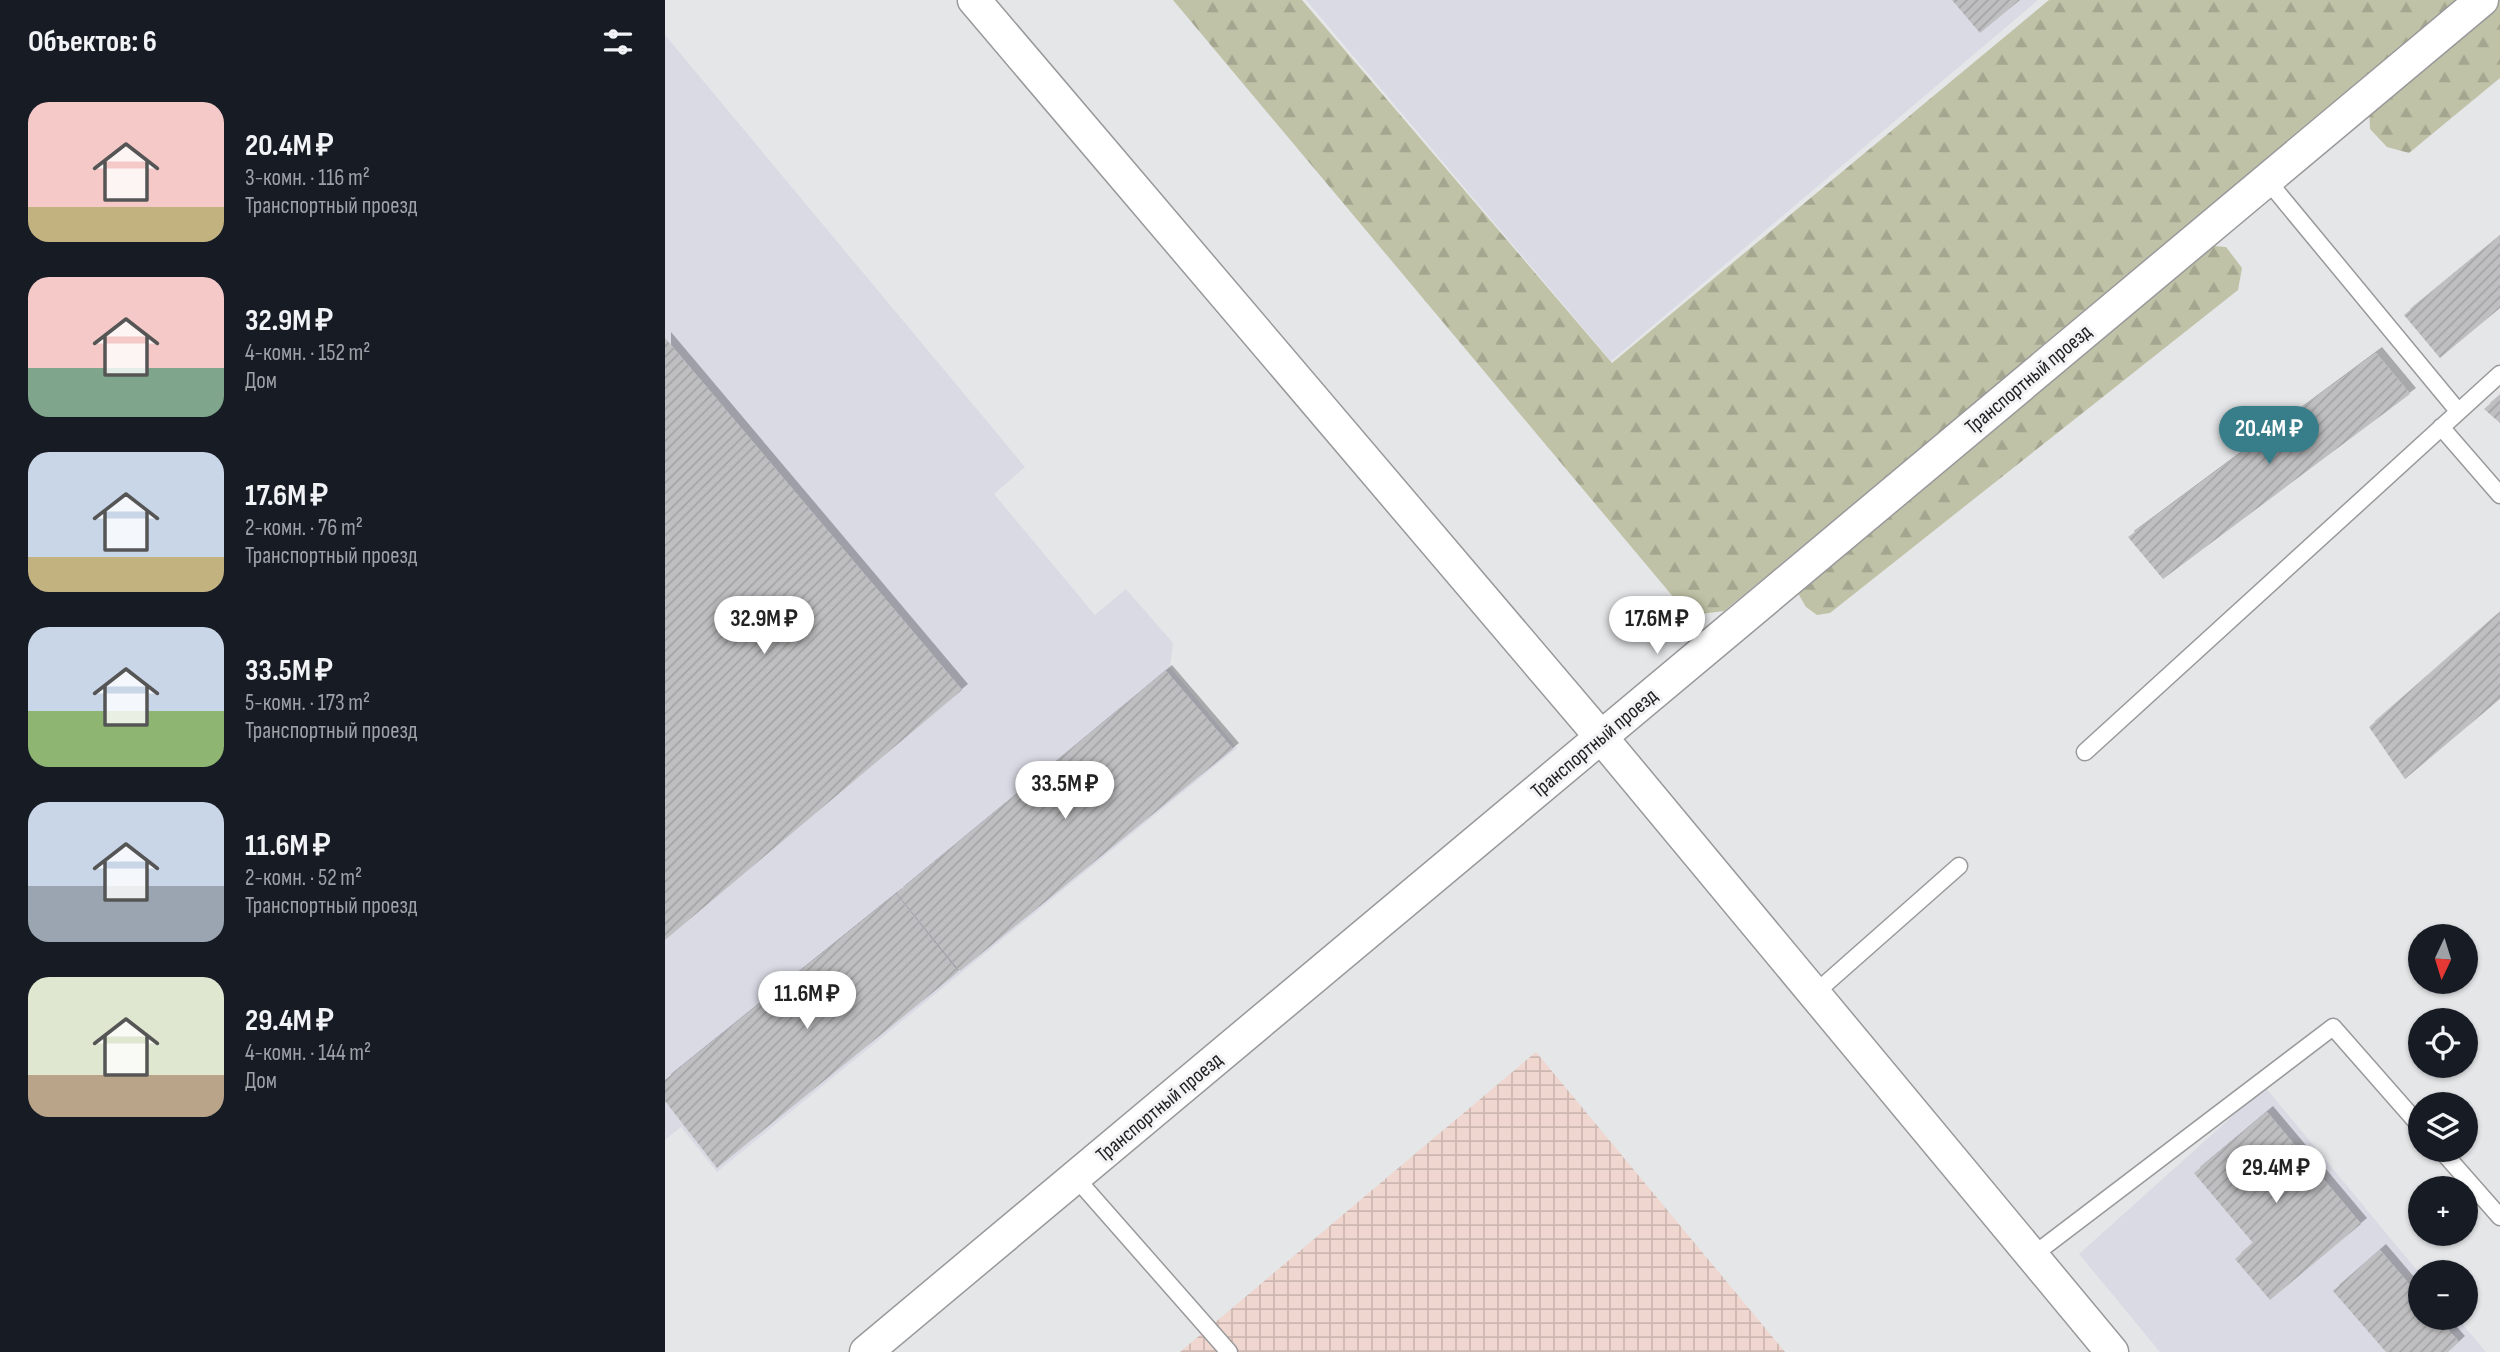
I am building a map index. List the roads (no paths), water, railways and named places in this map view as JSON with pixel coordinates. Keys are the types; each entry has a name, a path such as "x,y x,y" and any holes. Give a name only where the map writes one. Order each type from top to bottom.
{"street":[{"path":"974,0 1601,737 2112,1352"},
{"name":"Транспортный проезд","path":"866,1352 2482,0"}],"lane":[{"path":"2267,180 2458,411"},
{"path":"2085,752 2500,374"},
{"path":"2441,426 2500,495"},
{"path":"1814,994 1959,866"},
{"path":"2032,1256 2333,1027 2408,1112"},
{"path":"2452,1162 2500,1217"},
{"path":"1075,1177 1229,1352"}]}
